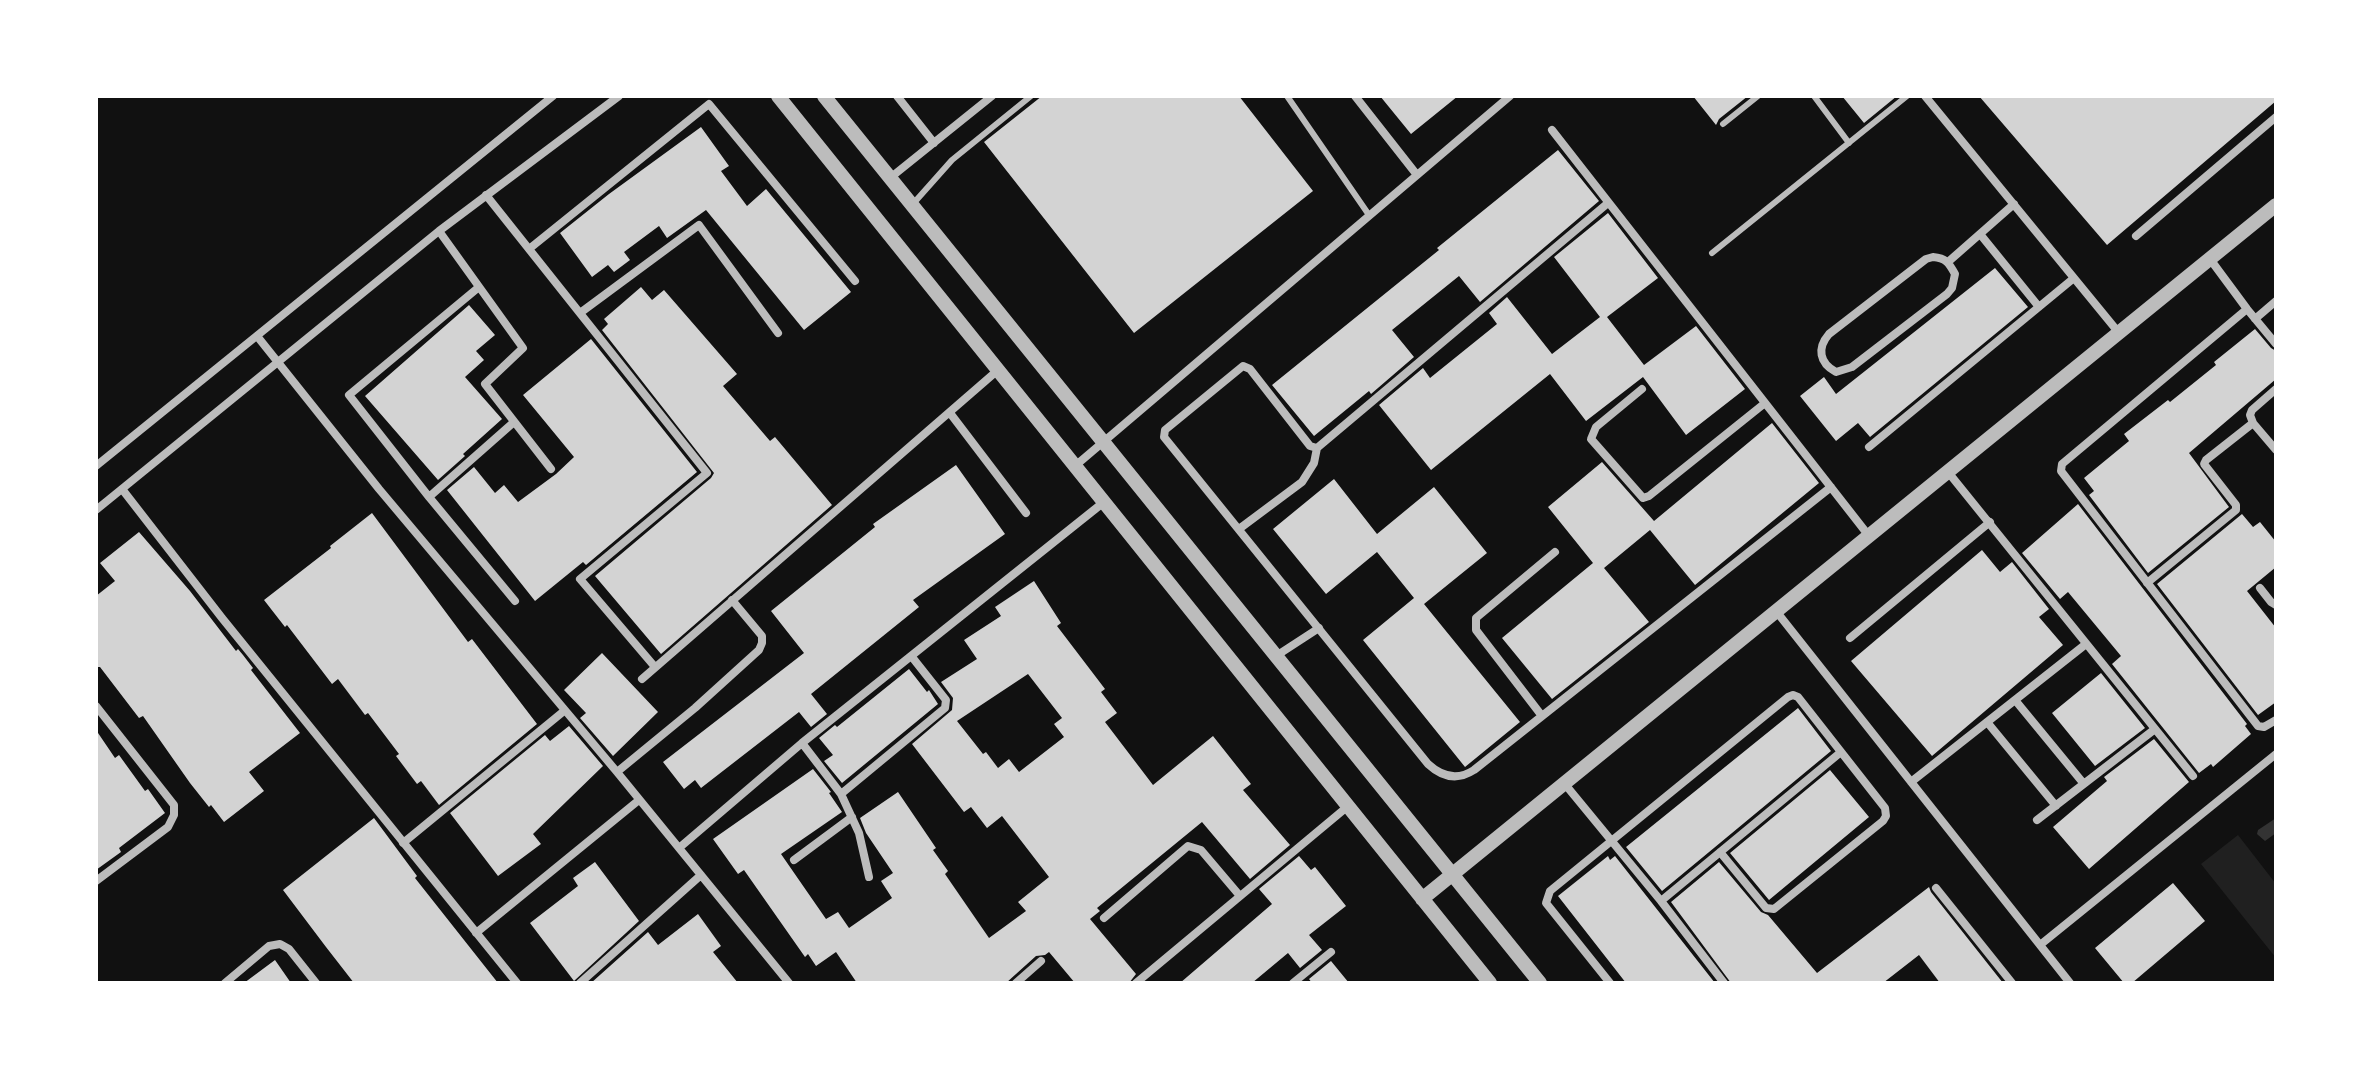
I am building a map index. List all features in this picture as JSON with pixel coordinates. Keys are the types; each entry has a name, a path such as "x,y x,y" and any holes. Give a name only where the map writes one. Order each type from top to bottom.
{"street":[{"path":"96,466 553,96"},
{"path":"96,510 439,231 619,96"},
{"path":"778,96 1490,983"},
{"path":"824,96 1540,983"},
{"path":"897,96 934,143"},
{"path":"890,178 992,96"},
{"path":"1355,96 1417,175"},
{"path":"1075,466 1510,96"},
{"path":"1925,96 2119,333"},
{"path":"529,249 709,104 855,281"},
{"path":"2136,236 2276,117"},
{"path":"1552,130 1869,536"},
{"path":"486,195 707,473 580,579 655,667"},
{"path":"1239,529 1302,482 1314,463 1317,448 1608,203"},
{"path":"1948,262 2014,204"},
{"path":"1422,899 2276,205"},
{"path":"580,313 699,225 778,333"},
{"path":"439,231 523,348 485,384 551,469"},
{"path":"1980,234 2039,307"},
{"path":"1941,257 1948,262 1955,274 1954,283 1947,294 1852,367 1836,372 1828,368 1820,354 1829,334 1926,259 1941,257"},
{"path":"2210,259 2276,344"},
{"path":"1869,447 2074,278"},
{"path":"479,287 349,395 515,601"},
{"path":"2255,319 2276,301"},
{"path":"2247,309 2061,468 2064,476 2258,726 2264,727 2276,720"},
{"path":"257,336 387,499 617,772 789,983"},
{"path":"1317,448 1310,446 1250,369 1243,366 1165,430 1164,437 1428,764 1441,775 1459,777 1467,775 1831,487"},
{"path":"642,679 998,370"},
{"path":"1642,389 1596,427 1591,439 1643,498 1765,403"},
{"path":"2276,389 2250,415 2276,450"},
{"path":"950,413 1026,513"},
{"path":"429,497 514,422"},
{"path":"2147,583 2236,510 2236,505 2204,464 2253,423"},
{"path":"1948,472 2193,776"},
{"path":"122,489 222,618 517,983"},
{"path":"679,848 802,743 1104,502"},
{"path":"1850,638 1990,522"},
{"path":"1542,716 1476,630 1475,624 1476,618 1555,552"},
{"path":"2260,588 2276,605"},
{"path":"617,772 759,650 762,636 732,600"},
{"path":"1776,611 2070,983"},
{"path":"1276,656 1319,628"},
{"path":"1911,782 2086,644"},
{"path":"841,794 945,708 946,700 912,657"},
{"path":"1610,983 1546,903 1550,891 1793,695 1798,697 1885,808 1883,821 1774,909 1766,908 1720,852"},
{"path":"2015,700 2084,784"},
{"path":"96,706 174,805 174,815 168,827 96,881"},
{"path":"403,843 564,711"},
{"path":"1987,722 2056,806"},
{"path":"2037,820 2155,729"},
{"path":"802,743 841,794 859,833 869,877"},
{"path":"1661,901 1841,752"},
{"path":"2040,945 2276,754"},
{"path":"1564,783 1724,983"},
{"path":"476,933 639,800"},
{"path":"1136,983 1347,807"},
{"path":"794,860 852,817"},
{"path":"1104,918 1188,846 1201,850 1240,896"},
{"path":"580,983 701,875"},
{"path":"1936,888 2012,983"},
{"path":"225,983 269,946 280,944 289,949 316,983"},
{"path":"1293,983 1331,952"},
{"path":"1016,983 1041,961"}],"lane":[{"path":"912,205 952,160 1031,96"},
{"path":"1287,96 1369,215"},
{"path":"1723,124 1758,96"},
{"path":"1814,96 1849,143"},
{"path":"1712,253 1907,96"}],"shaded area":[{"path":"2276,818 2276,833 2265,841 2257,834 2258,830"},
{"path":"2238,835 2276,884 2276,958 2201,864"}],"building":[{"path":"1042,96 1239,96 1313,191 1134,333 984,142"},
{"path":"1380,96 1458,96 1411,134"},
{"path":"1693,96 1748,96 1719,119 1716,125"},
{"path":"1842,96 1897,96 1864,123"},
{"path":"1979,96 2276,96 2276,101 2107,245"},
{"path":"701,127 729,166 721,171 747,206 766,189 851,292 804,330 706,210 667,238 659,226 624,252 630,260 614,272 608,265 592,277 560,233"},
{"path":"1558,150 1599,201 1480,302 1459,276 1392,330 1414,357 1314,436 1272,385"},
{"path":"1608,213 1658,278 1607,317 1644,365 1696,326 1745,389 1686,435 1643,377 1586,421 1550,374 1431,470 1379,405 1423,368 1430,378 1497,324 1489,313 1507,297 1552,354 1600,317 1554,257"},
{"path":"1995,268 2028,307 1870,437 1858,423 1836,441 1800,396 1824,377 1836,394"},
{"path":"641,287 652,300 664,290 737,374 723,386 770,441 775,437 832,505 661,654 595,576 714,473 602,330 608,324 604,319"},
{"path":"469,305 495,335 476,351 484,360 465,377 502,419 438,480 365,396"},
{"path":"2255,329 2276,351 2276,379 2189,453 2229,507 2148,573 2089,495 2094,491 2084,478 2129,441 2124,434 2168,400 2170,402"},
{"path":"591,339 697,472 586,565 583,562 535,601 447,490 474,467 495,493 504,485 518,502 574,457 523,395"},
{"path":"1772,423 1819,483 1695,585 1650,530 1604,568 1649,622 1552,699 1502,638 1593,563 1548,507 1602,462 1654,521"},
{"path":"956,465 1005,534 913,600 919,607 811,694 827,714 811,727 799,712 701,788 695,780 684,789 663,762 804,653 771,611 875,527 873,524"},
{"path":"1334,479 1377,534 1434,487 1487,553 1424,604 1520,722 1465,767 1363,640 1414,598 1377,552 1326,594 1273,529"},
{"path":"2078,504 2247,724 2245,726 2251,734 2213,767 2211,764 2199,773 2112,664 2121,656 2068,592 2060,599 2022,553"},
{"path":"372,513 468,642 472,639 537,724 439,805 421,781 417,784 368,713 365,715 338,679 332,684 264,600"},
{"path":"2242,514 2253,527 2260,522 2276,542 2276,567 2247,591 2276,628 2276,702 2258,715 2157,584"},
{"path":"139,532 236,651 238,649 243,655 300,733 249,772 264,791 224,822 190,783 143,716 139,718 100,667 96,667 96,596 115,581 100,563"},
{"path":"1982,550 2000,572 2012,562 2049,609 2039,617 2063,645 1932,756 1851,661"},
{"path":"1034,581 1061,623 1057,626 1105,689 1101,692 1117,713 1105,722 1153,785 1213,736 1251,784 1243,790 1290,845 1250,879 1202,822 1097,908 1100,911 1090,919 1136,974 1129,983 1075,983 1049,952 1036,956 1006,983 857,983 836,952 816,966 808,954 805,957 744,870 738,874 713,839 813,769 842,812 781,854 826,919 838,912 849,928 892,898 881,881 893,873 866,833 860,818 898,792 936,848 933,850 948,871 945,874 989,938 1026,911 1018,902 1049,877 1002,816 987,828 971,807 964,812 912,744 952,710 953,698 941,682 977,659 964,640 1001,616 995,607","holes":["1028,674 1062,718 1054,724 1064,737 1019,772 1009,759 998,768 957,721"]},
{"path":"602,653 658,712 613,756 580,718 586,713 564,690"},
{"path":"909,669 938,704 842,783 824,761 833,755 819,738"},
{"path":"2101,673 2145,728 2095,766 2052,713"},
{"path":"1798,708 1831,751 1662,891 1626,847"},
{"path":"569,726 603,766 533,834 541,844 498,876 450,813 545,735 550,741"},
{"path":"96,730 115,758 119,755 165,813 96,870"},
{"path":"2154,739 2189,782 2089,869 2053,827 2107,781 2104,777"},
{"path":"1830,770 1869,817 1769,900 1730,853"},
{"path":"374,818 417,876 415,878 498,983 354,983 283,890"},
{"path":"1299,856 1311,870 1315,867 1346,906 1309,935 1322,950 1300,968 1288,953 1252,983 1180,983 1272,904 1259,889"},
{"path":"1608,856 1610,860 1615,856 1715,983 1626,983 1558,896"},
{"path":"595,862 639,921 574,981 530,923 578,886 573,878"},
{"path":"1719,862 1817,973 1929,887 2003,983 1940,983 1919,955 1883,983 1731,983 1671,902"},
{"path":"2173,883 2205,921 2132,983 2124,983 2095,948"},
{"path":"698,914 721,946 713,952 738,983 591,983 648,932 658,945"},
{"path":"275,960 291,983 244,983"},
{"path":"1331,961 1349,983 1312,983 1309,979"}]}
